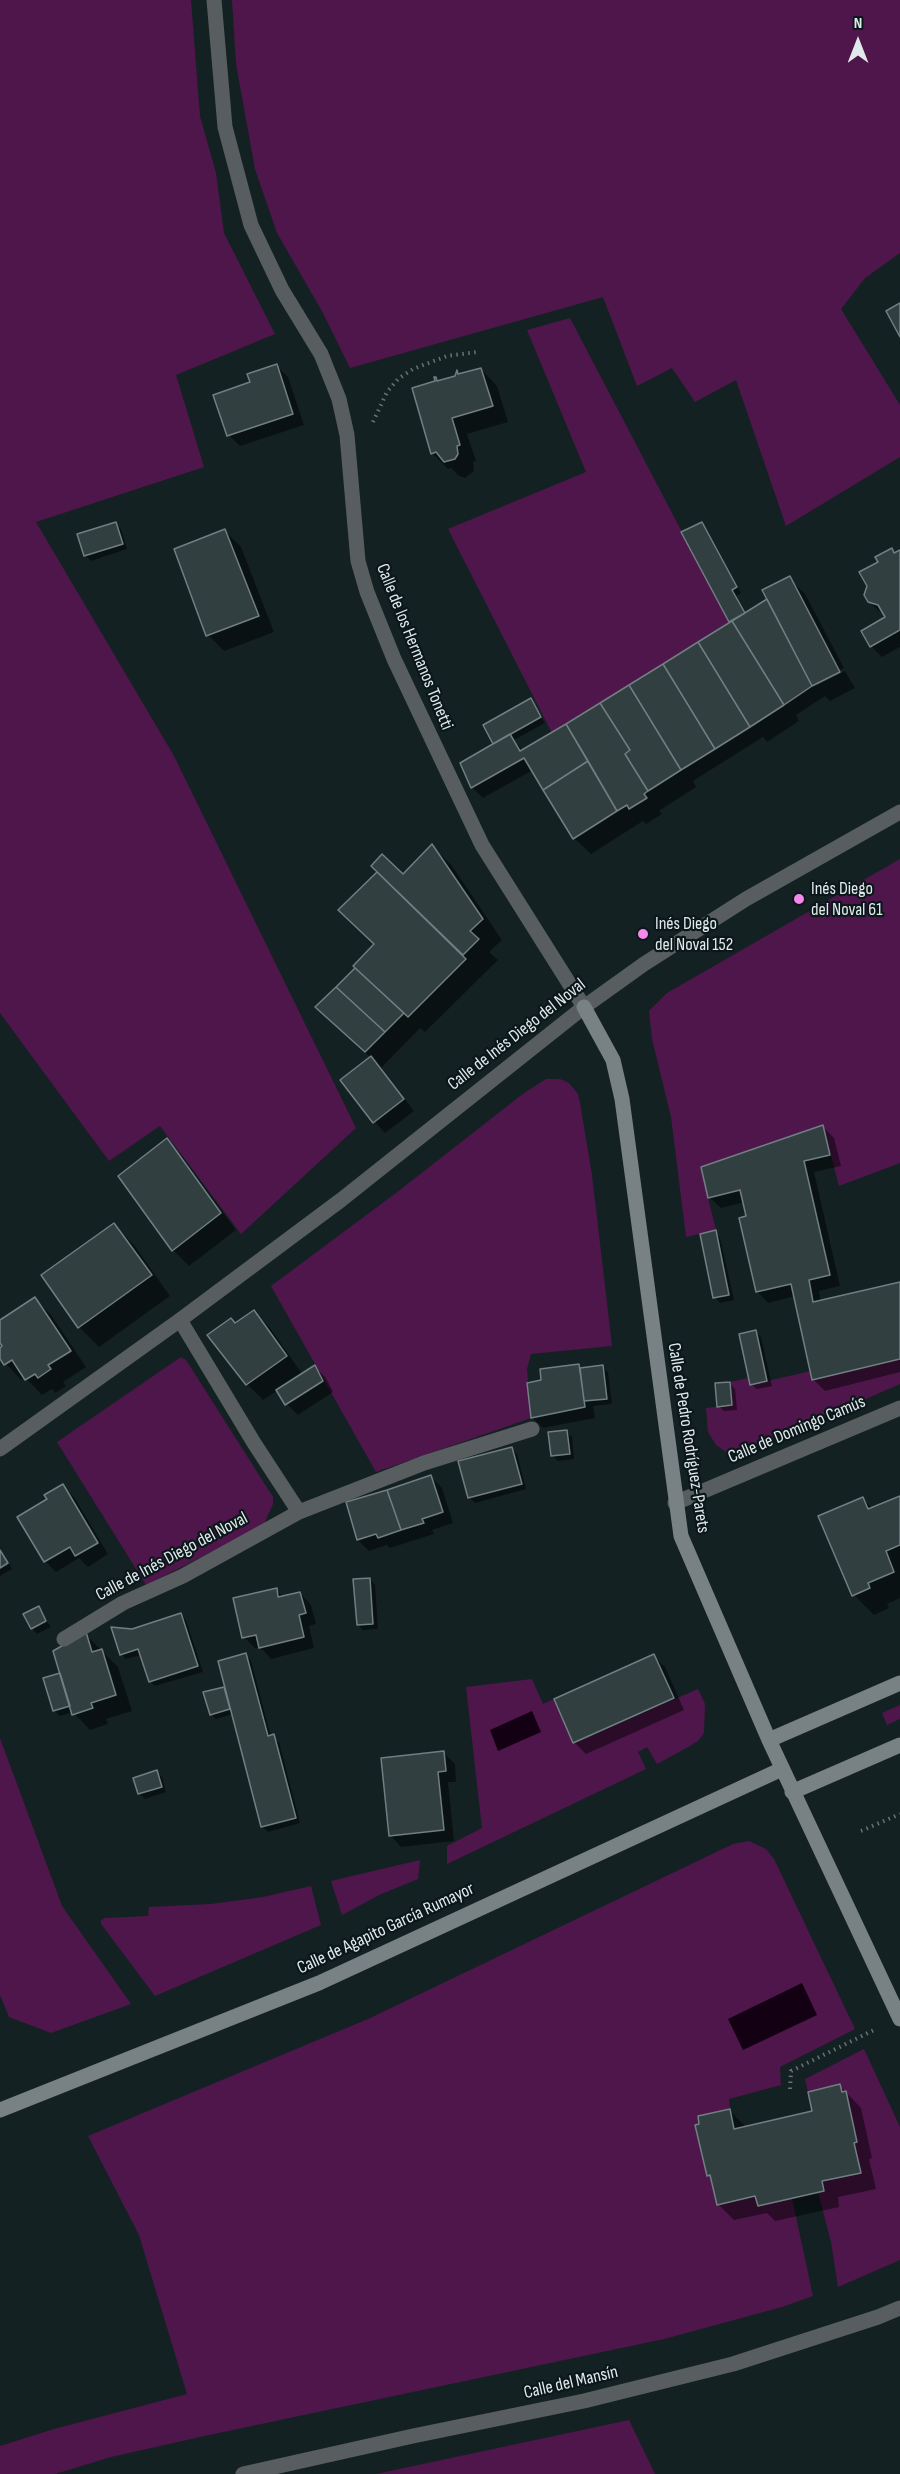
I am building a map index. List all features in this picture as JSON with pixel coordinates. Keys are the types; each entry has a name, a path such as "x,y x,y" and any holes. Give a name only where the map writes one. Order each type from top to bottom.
{"main road":[{"name":"Calle de Pedro Rodríguez-Parets","path":"584,1007 613,1060 622,1099 681,1536 792,1792 900,2019"},
{"path":"769,1740 900,1683"},
{"path":"792,1792 900,1745"},
{"name":"Calle de Agapito García Rumayor","path":"0,2110 319,1983 782,1768"}],"street":[{"name":"Calle de los Hermanos Tonetti","path":"214,0 225,127 251,225 282,290 321,354 339,399 347,435 358,561 367,591 404,680 482,845 584,1007"},
{"name":"Calle de Inés Diego del Noval","path":"0,1449 180,1320 341,1200 584,1007 644,964 747,899 900,812"},
{"path":"180,1320 299,1512"},
{"name":"Calle de Domingo Camús","path":"675,1503 900,1408"},
{"name":"Calle de Inés Diego del Noval","path":"64,1639 123,1603 183,1576 299,1512 424,1462 532,1429"},
{"name":"Calle del Mansín","path":"243,2474 584,2401 733,2364 900,2308"}],"path":[{"path":"373,421 387,392 398,379 413,369 447,356 477,352"},
{"path":"861,1831 900,1814"},
{"path":"790,2089 791,2071 860,2037"}],"shaded area":[{"path":"0,0 191,0 200,116 216,173 224,233 275,334 176,375 204,467 36,522 174,756 356,1128 241,1234 160,1126 109,1161 0,1013"},
{"path":"232,0 900,0 900,253 865,278 841,309 900,405 900,457 786,526 736,380 695,402 672,368 637,386 603,297 350,368 323,313 277,233 255,169 236,64"},
{"path":"570,318 729,622 552,733 448,529 586,472 527,330"},
{"path":"900,859 900,1163 839,1186 823,1125 708,1198 716,1230 686,1237 671,1117 652,1039 649,1011 667,993"},
{"path":"546,1079 560,1079 569,1083 578,1094 592,1175 612,1346 531,1354 527,1369 531,1418 376,1472 271,1286 396,1193 524,1093"},
{"path":"181,1357 186,1360 273,1497 273,1504 263,1526 146,1585 57,1442"},
{"path":"900,1359 900,1384 740,1454 726,1452 716,1445 708,1432 706,1408 732,1405 730,1382 748,1378 750,1385 811,1371 813,1380"},
{"path":"532,1679 543,1704 554,1699 574,1743 698,1689 705,1704 704,1733 690,1746 657,1764 647,1747 638,1752 646,1769 447,1864 447,1846 482,1828 466,1687"},
{"path":"900,1705 900,1719 887,1725 882,1713"},
{"path":"532,1711 541,1732 498,1751 490,1730"},
{"path":"0,1738 62,1906 131,2004 51,2033 9,2017 0,1995"},
{"path":"749,1841 766,1849 774,1859 855,2029 780,2067 781,2085 729,2099 730,2109 698,2116 699,2124 696,2125 707,2176 710,2175 717,2205 755,2196 792,2198 813,2296 782,2307 664,2339 209,2435 111,2457 55,2474 0,2474 0,2446 54,2429 187,2394 139,2235 88,2136 368,2019 733,1844"},
{"path":"420,1860 418,1879 379,1895 342,1915 331,1881"},
{"path":"311,1886 321,1925 155,1996 101,1924 101,1920 105,1918 148,1916 149,1907 211,1904 263,1897"},
{"path":"802,1983 817,2015 743,2050 728,2019"},
{"path":"864,2049 900,2127 900,2260 838,2287 831,2242 818,2192 824,2191 822,2181 861,2173 854,2143 857,2142 846,2091 842,2092 840,2084 808,2092 805,2079"},
{"path":"629,2420 655,2474 376,2474 601,2426"}],"building":[{"path":"900,303 900,337 886,311"},
{"path":"277,364 293,414 227,436 213,395 250,382 247,374"},
{"path":"481,368 493,406 452,418 460,445 457,446 458,454 455,459 444,462 436,452 431,454 412,388 435,381 434,377 437,381 455,376 457,370 458,374"},
{"path":"116,522 123,544 84,556 77,534"},
{"path":"702,522 737,587 732,590 745,613 729,622 681,532"},
{"path":"225,529 259,616 206,636 174,549"},
{"path":"892,548 894,553 900,550 900,630 870,647 861,631 885,617 878,605 868,602 864,595 867,586 859,572 878,562 875,557"},
{"path":"790,576 840,672 812,686 762,590"},
{"path":"767,599 812,686 784,705 732,621"},
{"path":"732,621 784,705 750,727 698,642"},
{"path":"698,642 750,727 715,749 663,664"},
{"path":"663,664 715,749 681,770 629,685"},
{"path":"629,685 681,770 648,791 625,754 630,750 600,703"},
{"path":"531,698 541,717 493,744 483,725"},
{"path":"600,703 630,750 625,754 648,791 644,794 647,798 629,809 627,805 617,811 566,724"},
{"path":"566,724 588,761 543,790 524,758 471,788 460,763 510,734 520,751"},
{"path":"588,761 617,811 573,839 543,790"},
{"path":"432,844 483,919 470,931 479,939 463,955 371,866 382,854 403,874"},
{"path":"377,872 466,959 408,1017 353,966 374,944 338,910"},
{"path":"355,968 404,1013 385,1032 336,987"},
{"path":"336,987 385,1032 365,1052 315,1007"},
{"path":"371,1056 404,1099 373,1123 340,1080"},
{"path":"823,1125 830,1155 804,1161 830,1275 809,1280 813,1302 900,1282 900,1359 812,1380 791,1284 756,1292 739,1218 746,1216 740,1190 708,1198 701,1167"},
{"path":"167,1138 221,1213 172,1251 118,1176"},
{"path":"114,1223 152,1275 78,1328 41,1275"},
{"path":"716,1230 729,1295 713,1298 700,1234"},
{"path":"35,1297 71,1351 48,1365 51,1369 38,1378 35,1374 25,1380 12,1360 4,1365 0,1359 2,1346 0,1320"},
{"path":"254,1310 287,1356 246,1385 207,1335 231,1318 235,1323"},
{"path":"756,1330 767,1381 750,1385 739,1334"},
{"path":"579,1364 585,1407 531,1418 527,1383 541,1380 540,1369"},
{"path":"315,1365 323,1381 285,1405 276,1390"},
{"path":"603,1365 607,1399 584,1401 580,1368"},
{"path":"730,1382 732,1405 717,1407 715,1383"},
{"path":"567,1430 570,1454 551,1456 548,1432"},
{"path":"512,1447 522,1484 468,1498 458,1461"},
{"path":"431,1475 443,1512 422,1519 424,1523 401,1530 387,1490"},
{"path":"63,1484 98,1543 75,1556 70,1547 44,1562 17,1517 47,1499 44,1495"},
{"path":"387,1490 401,1530 378,1538 376,1534 357,1540 346,1502"},
{"path":"900,1496 900,1545 886,1551 894,1572 868,1583 870,1588 852,1596 818,1516 863,1497 868,1509"},
{"path":"0,1550 8,1563 0,1568"},
{"path":"370,1578 373,1624 357,1625 353,1579"},
{"path":"277,1588 278,1597 300,1592 306,1613 299,1615 304,1637 259,1648 256,1635 242,1638 233,1598"},
{"path":"39,1606 46,1621 31,1629 23,1614"},
{"path":"181,1613 198,1666 149,1682 138,1649 120,1655 111,1627 132,1629"},
{"path":"86,1632 92,1652 102,1649 116,1695 91,1703 93,1708 72,1715 53,1651"},
{"path":"246,1653 268,1736 274,1734 296,1818 261,1827 218,1661"},
{"path":"654,1654 674,1698 573,1743 554,1699"},
{"path":"60,1673 70,1706 53,1711 43,1678"},
{"path":"224,1687 230,1709 210,1715 203,1692"},
{"path":"444,1751 446,1771 438,1772 444,1830 389,1836 381,1758"},
{"path":"157,1770 162,1787 138,1794 133,1778"},
{"path":"840,2084 842,2092 846,2091 861,2173 822,2181 824,2191 758,2206 755,2196 717,2205 710,2175 707,2176 695,2125 699,2124 698,2116 730,2109 734,2129 812,2111 808,2092"}],"place":[{"name":"Inés Diego del Noval 61","path":"799,899"},
{"name":"Inés Diego del Noval 152","path":"643,934"}]}
